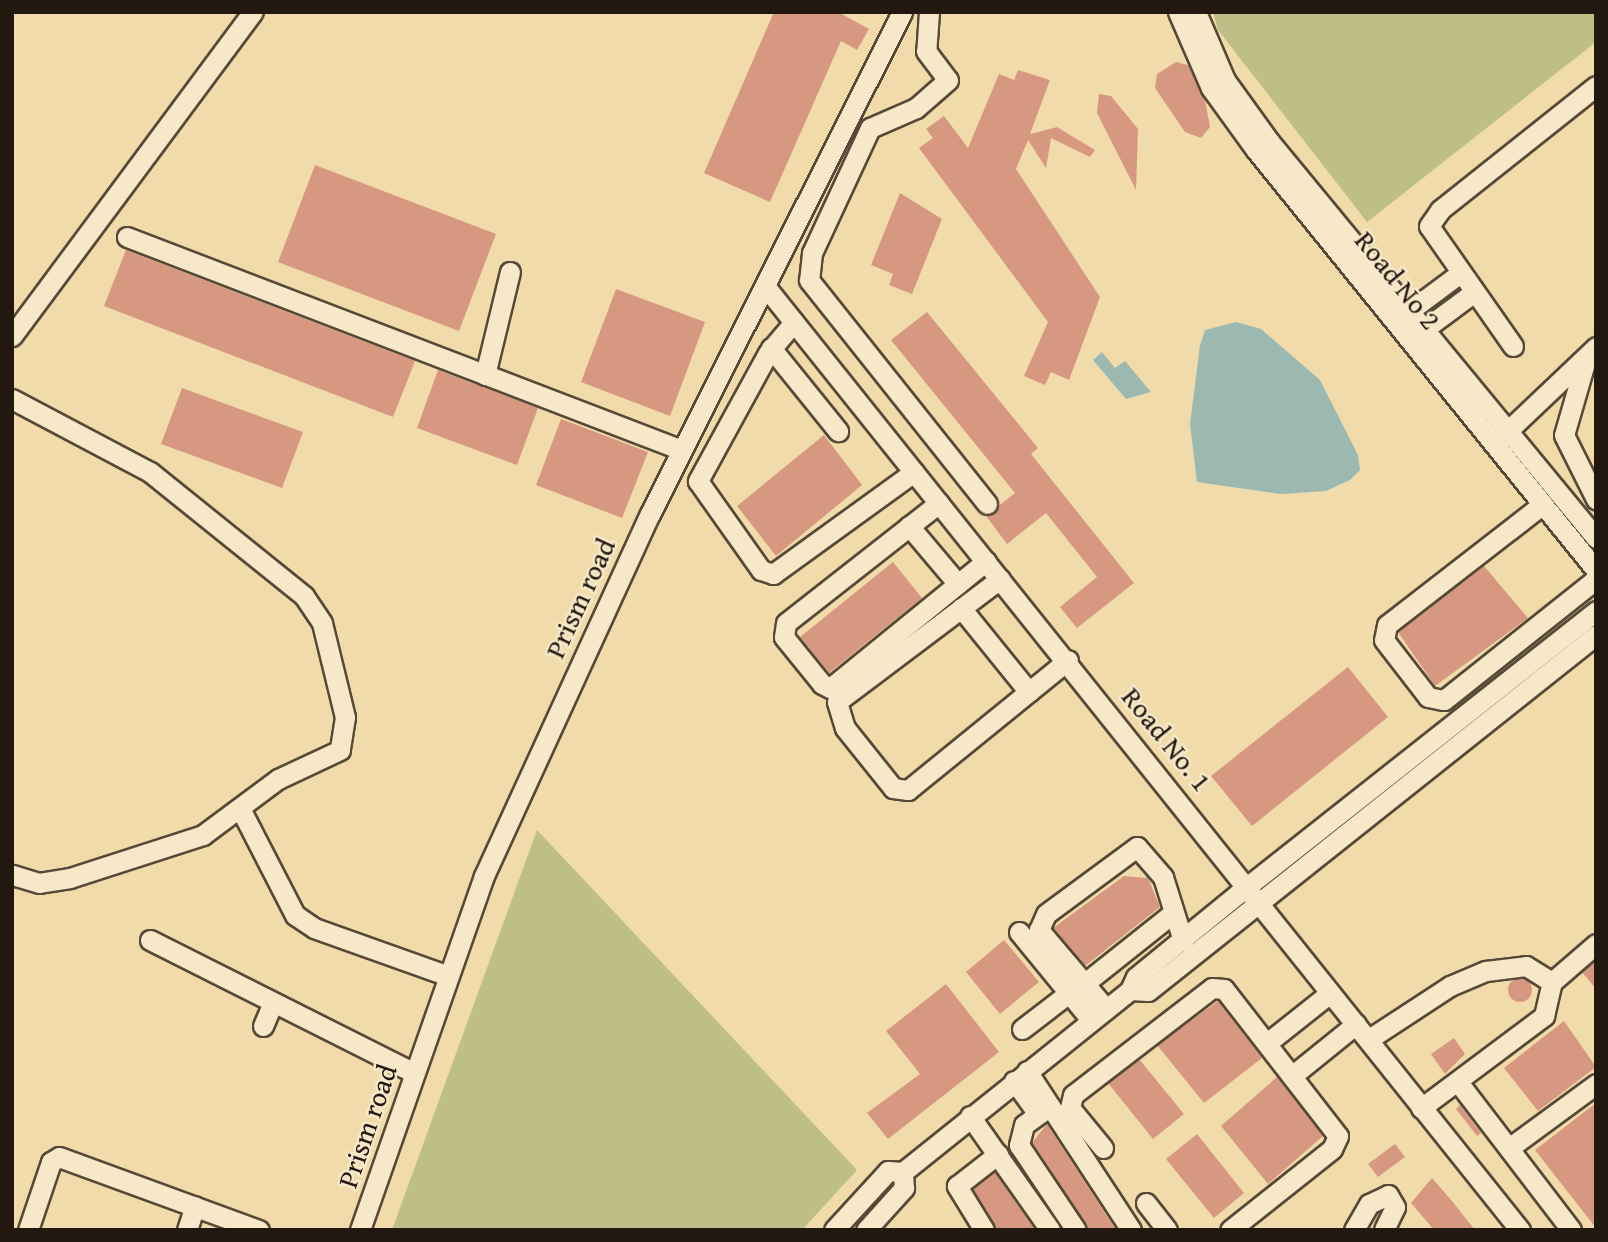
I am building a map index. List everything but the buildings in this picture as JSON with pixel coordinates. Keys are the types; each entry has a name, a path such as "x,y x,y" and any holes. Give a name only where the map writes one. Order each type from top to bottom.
{"street":[{"path":"12,336 253,12"},
{"name":"Prism road","path":"360,1230 446,975 484,876 682,450 902,12"},
{"path":"929,12 926,51 948,80 916,108 870,128 812,253 809,280 988,504"},
{"name":"Road No 2","path":"1178,12 1256,150 1500,438 1596,537"},
{"name":"Road No 2","path":"1196,12 1200,50 1269,141 1423,330 1543,504 1596,570"},
{"path":"1513,346 1430,235 1433,216 1596,86"},
{"path":"127,237 682,450"},
{"path":"485,374 510,272"},
{"path":"1408,312 1459,274"},
{"name":"Road No. 1","path":"765,286 1068,660 1520,1230"},
{"path":"1423,330 1473,293"},
{"path":"794,322 771,348 698,481 763,572 774,574 915,472"},
{"path":"771,348 838,431"},
{"path":"1500,438 1591,353"},
{"path":"1591,353 1564,435 1596,499"},
{"path":"12,399 150,472 304,596 322,623 345,717 340,750 278,779 241,810 203,835 70,878 39,883 12,875"},
{"path":"939,503 786,623 784,637 822,684 830,688 986,561"},
{"path":"1543,504 1388,625 1384,640 1429,697 1444,700 1596,579"},
{"path":"909,526 958,584"},
{"path":"1000,579 837,702 845,728 893,788 908,790 1068,660"},
{"path":"961,608 1029,692"},
{"path":"834,1230 888,1171 903,1172 1130,990 1136,977 1248,886 1596,611"},
{"path":"1130,990 1148,991 1596,635"},
{"path":"241,810 295,915 314,928 446,975"},
{"path":"1077,988 1040,922 1124,851 1144,851 1163,877 1183,941"},
{"path":"1022,1029 1173,913"},
{"path":"1019,932 1077,988 1099,1015"},
{"path":"150,940 414,1073"},
{"path":"1421,1108 1544,1016 1552,982 1596,944"},
{"path":"1369,1039 1486,971 1526,966 1552,982"},
{"path":"1103,1148 1070,1108 1073,1095 1212,988 1228,993 1335,1128 1335,1143 1230,1230"},
{"path":"1267,1042 1330,993"},
{"path":"263,1026 273,1003"},
{"path":"1293,1075 1356,1024"},
{"path":"1021,1076 1130,1230"},
{"path":"1458,1082 1571,1230"},
{"path":"1509,1148 1596,1084"},
{"path":"1044,1110 1024,1125 1019,1145 1076,1230"},
{"path":"971,1116 1050,1230"},
{"path":"984,1230 957,1186 998,1154"},
{"path":"28,1230 59,1157 259,1230"},
{"path":"866,1230 904,1188 903,1172"},
{"path":"1354,1230 1381,1195 1394,1199 1392,1225"},
{"path":"1146,1203 1167,1230"},
{"path":"187,1230 195,1206"}],"green space":[{"path":"1213,12 1596,12 1596,42 1367,222 1218,30"},
{"path":"537,830 857,1170 802,1230 392,1230"}],"water":[{"path":"1236,322 1261,329 1320,380 1358,455 1360,470 1350,480 1326,491 1281,494 1197,482 1190,424 1200,345 1205,330"},
{"path":"1102,352 1115,368 1125,361 1151,392 1126,399 1093,360"}]}
